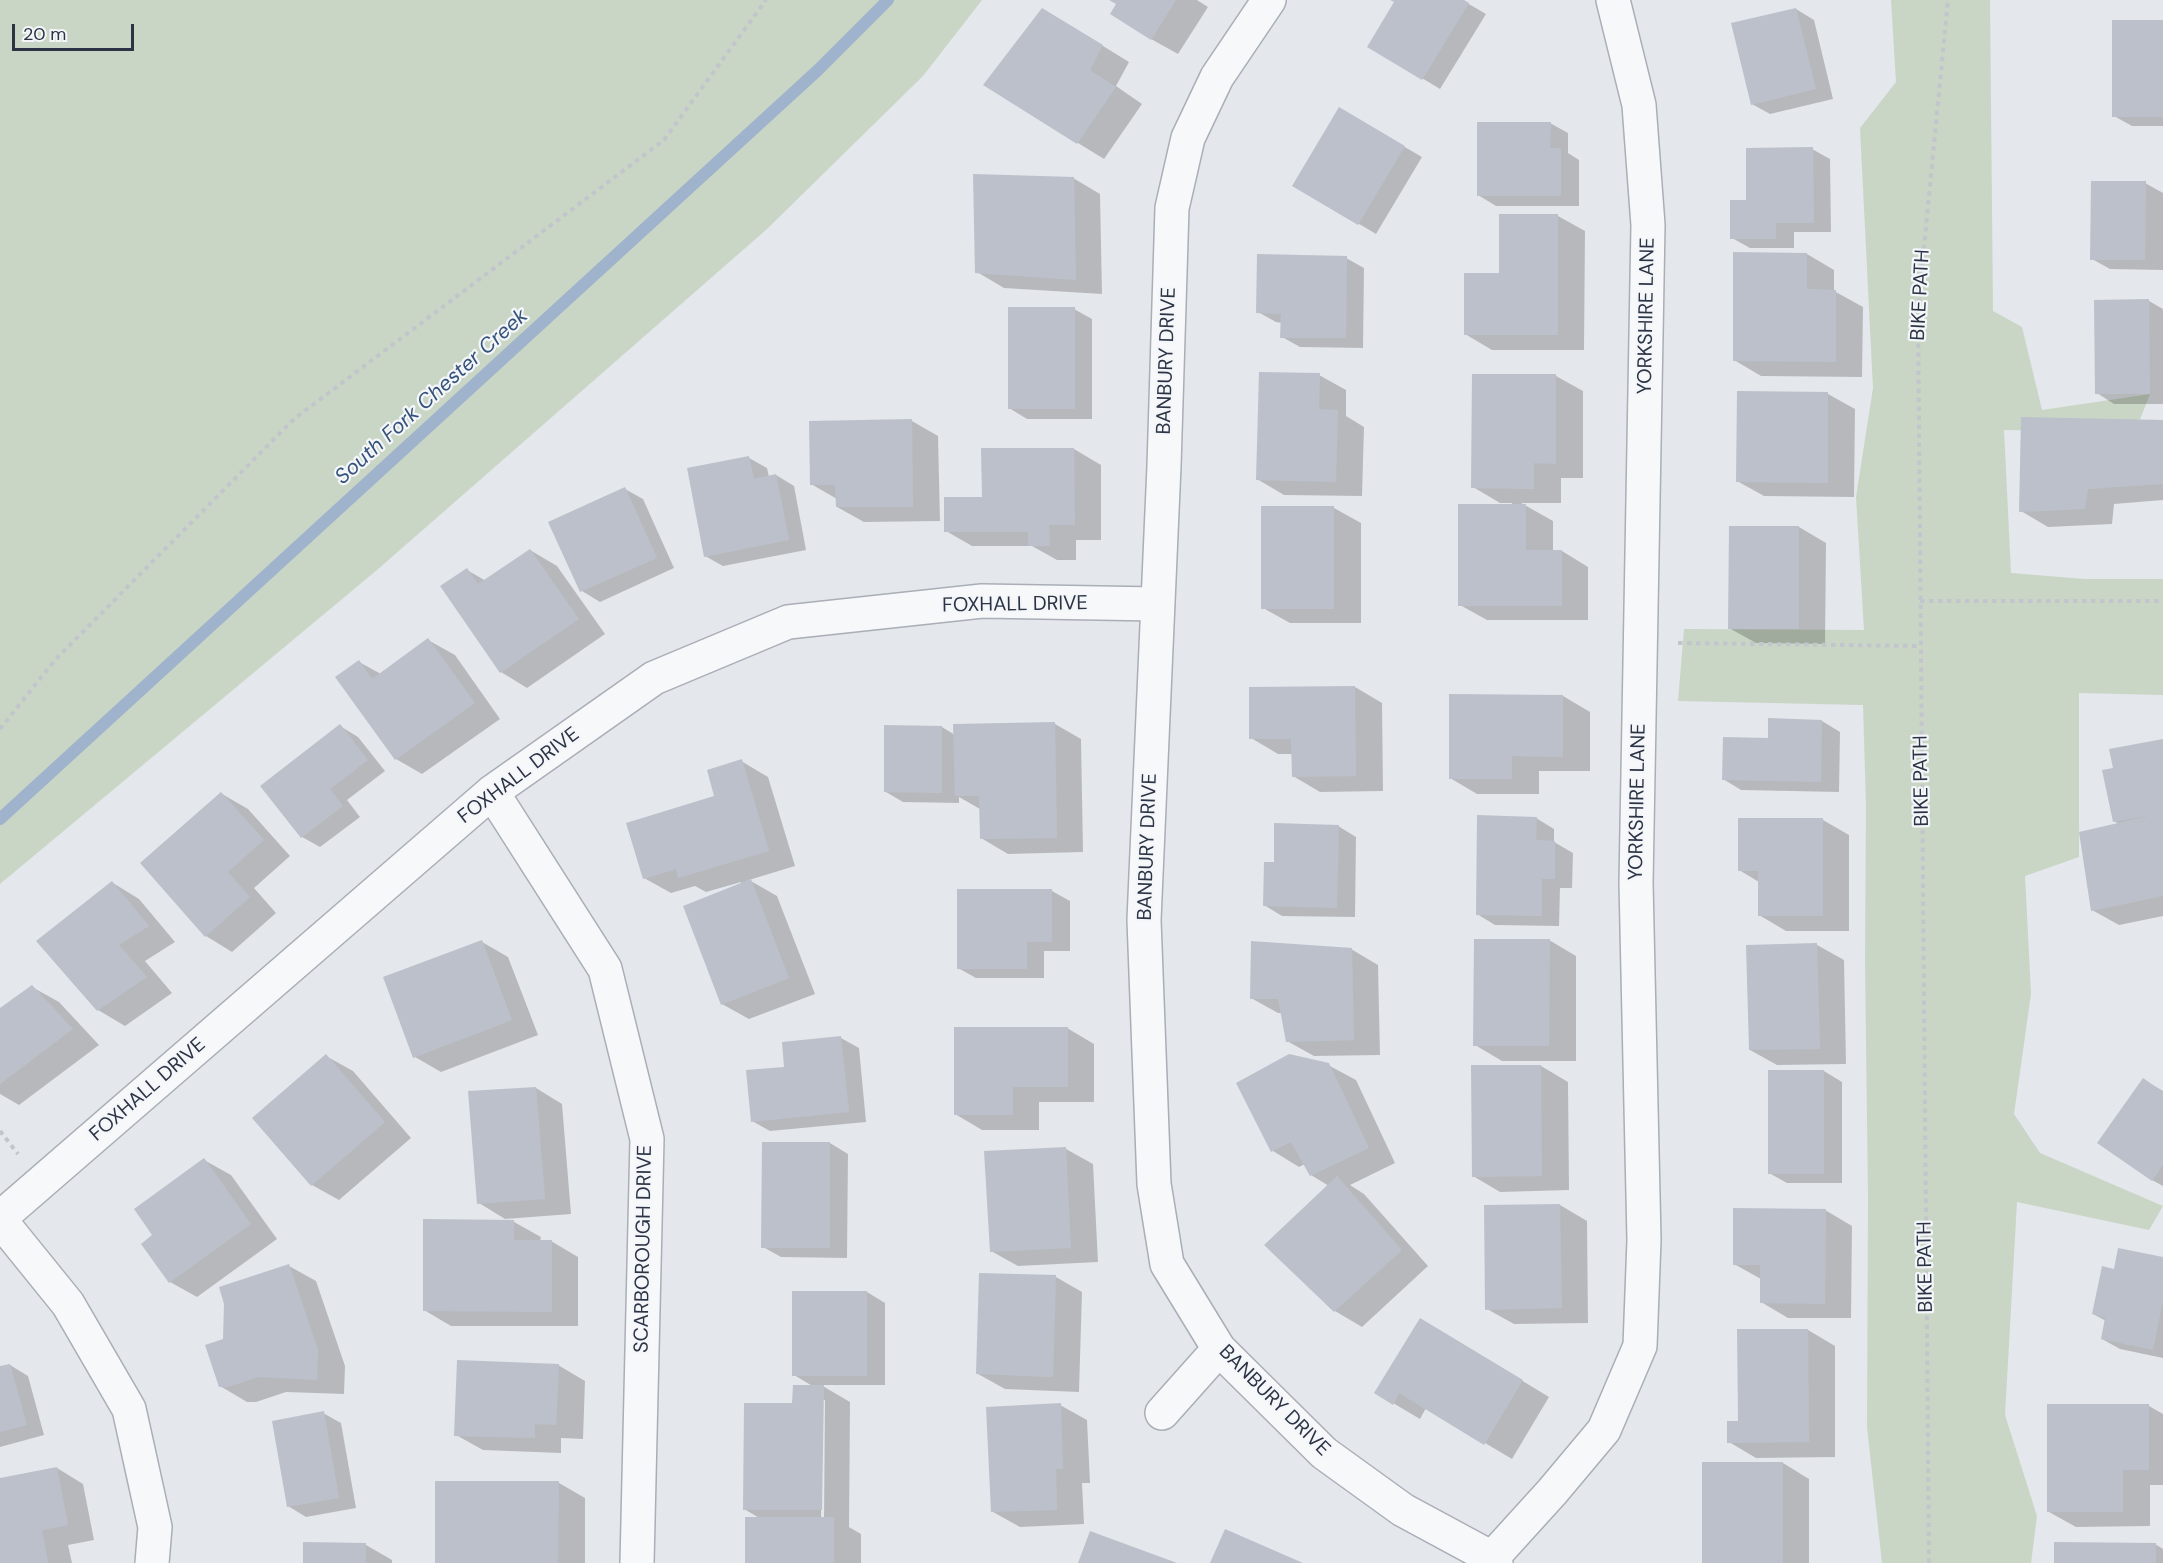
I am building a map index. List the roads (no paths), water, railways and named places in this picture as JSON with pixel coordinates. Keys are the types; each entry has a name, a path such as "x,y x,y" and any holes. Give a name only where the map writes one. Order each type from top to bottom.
{"street":[{"name":"BANBURY DRIVE","path":"1269,0 1217,77 1188,138 1172,208 1164,466 1144,920 1154,1184 1167,1264 1219,1349 1324,1452 1403,1510 1494,1561"},
{"name":"YORKSHIRE LANE","path":"1494,1561 1604,1430 1640,1346 1644,1240 1636,883 1648,225 1639,105 1613,0"},
{"name":"FOXHALL DRIVE","path":"0,1219 492,792 654,678 788,622 982,601 1157,604"},
{"name":"SCARBOROUGH DRIVE","path":"492,792 605,969 647,1139 638,1563"},
{"path":"0,1219 68,1304 129,1409 155,1527 152,1563"},
{"path":"1162,1413 1219,1349"}],"waterway":[{"name":"South Fork Chester Creek","path":"0,819 818,70 888,0"}]}
